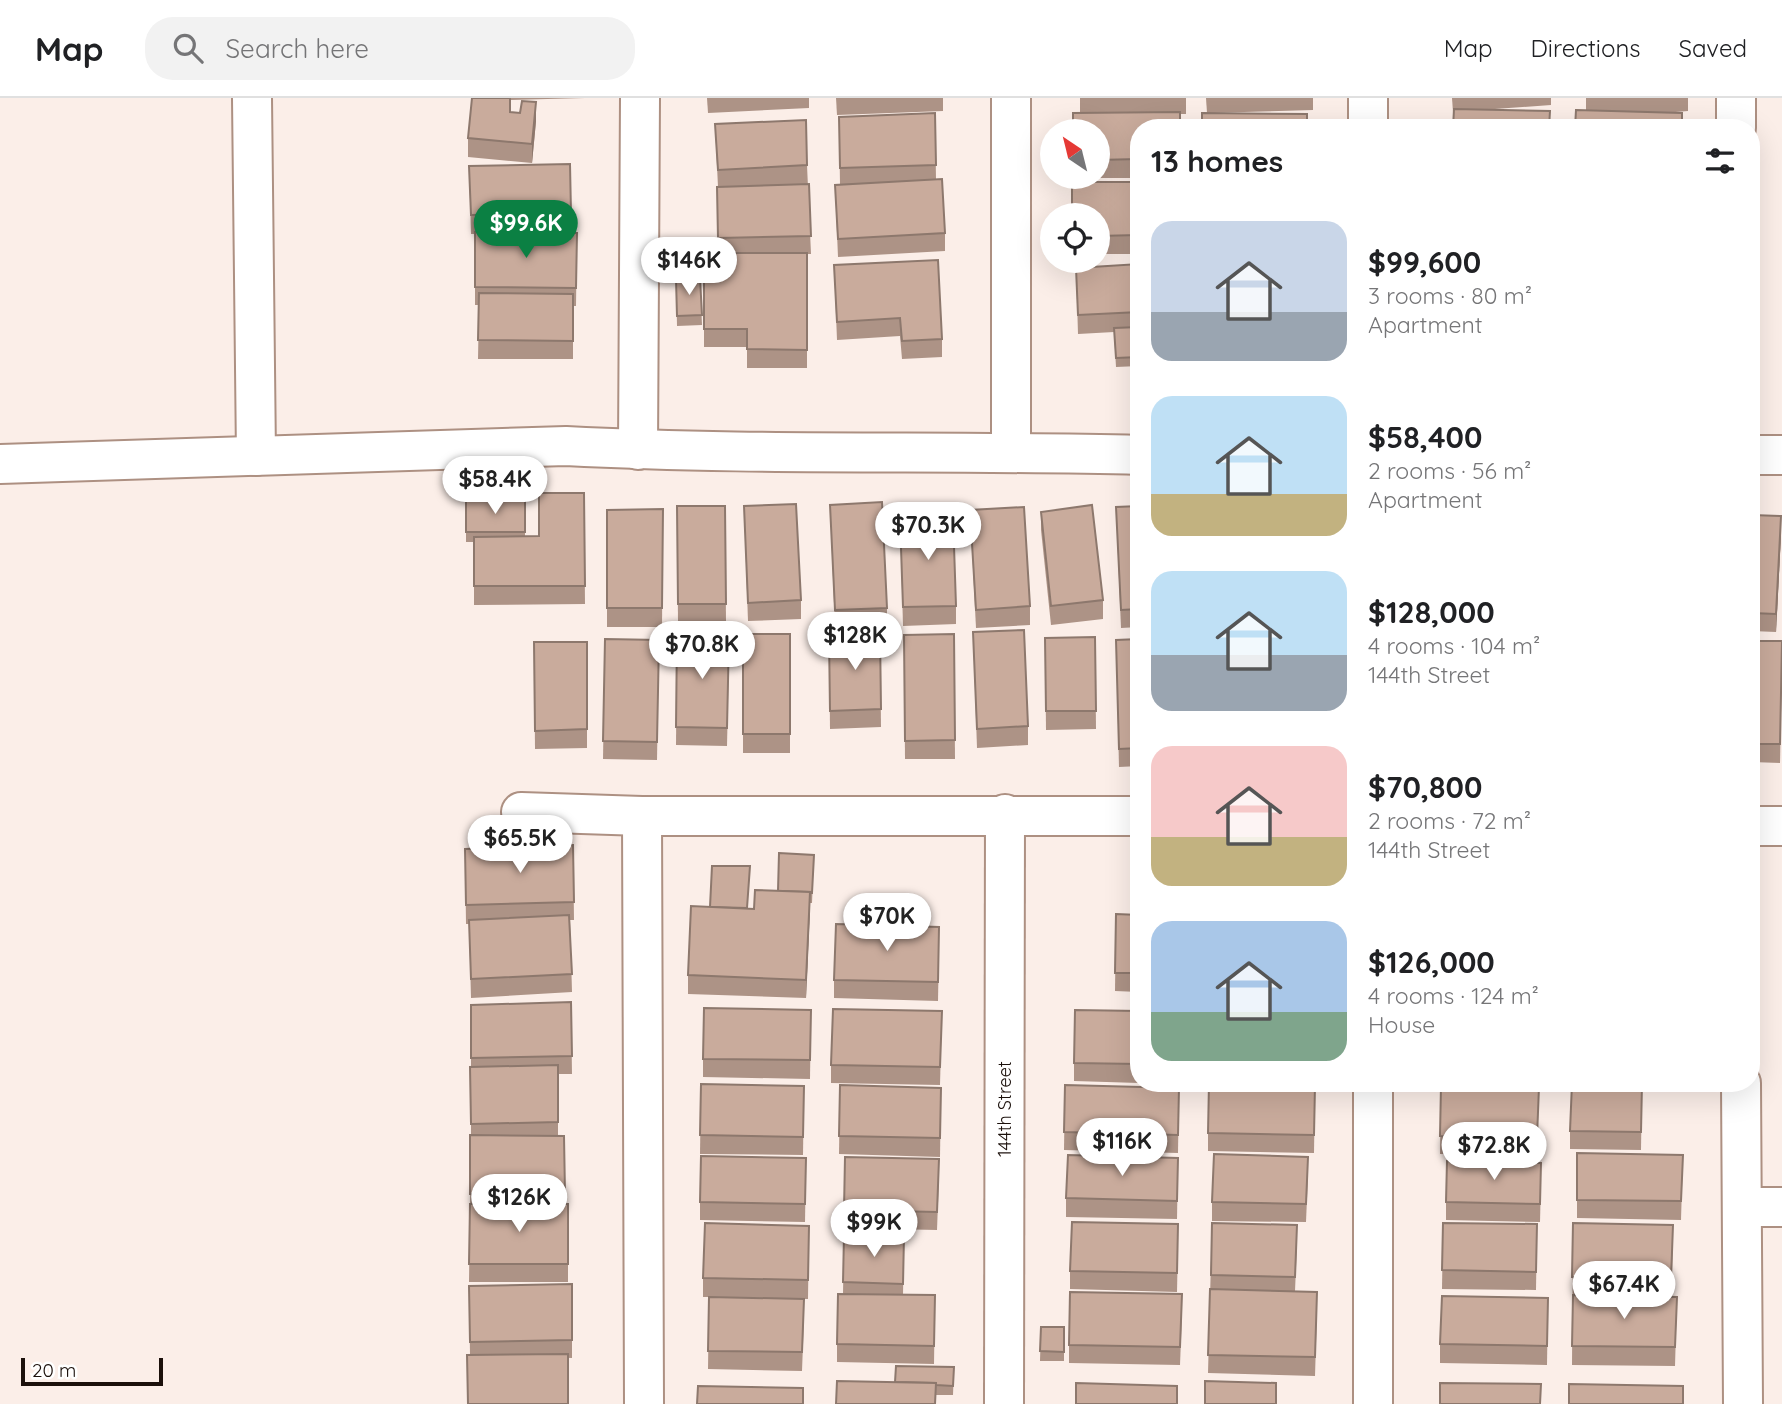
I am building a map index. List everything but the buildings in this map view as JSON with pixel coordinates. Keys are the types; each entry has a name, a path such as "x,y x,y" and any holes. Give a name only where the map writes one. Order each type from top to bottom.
{"street":[{"path":"253,98 256,456"},
{"path":"638,450 640,98"},
{"path":"1011,98 1011,451"},
{"path":"1368,98 1368,119"},
{"path":"1736,98 1736,119"},
{"path":"0,464 566,446 638,450 1011,451 1130,455"},
{"path":"1760,455 1782,455"},
{"path":"522,812 642,816 1130,816"},
{"name":"144th Street","path":"1004,814 1004,1404"},
{"path":"642,816 644,1404"},
{"path":"1760,827 1782,826"},
{"path":"1373,1092 1373,1404"},
{"path":"1741,1092 1743,1404"},
{"path":"1743,1206 1782,1207"}]}
